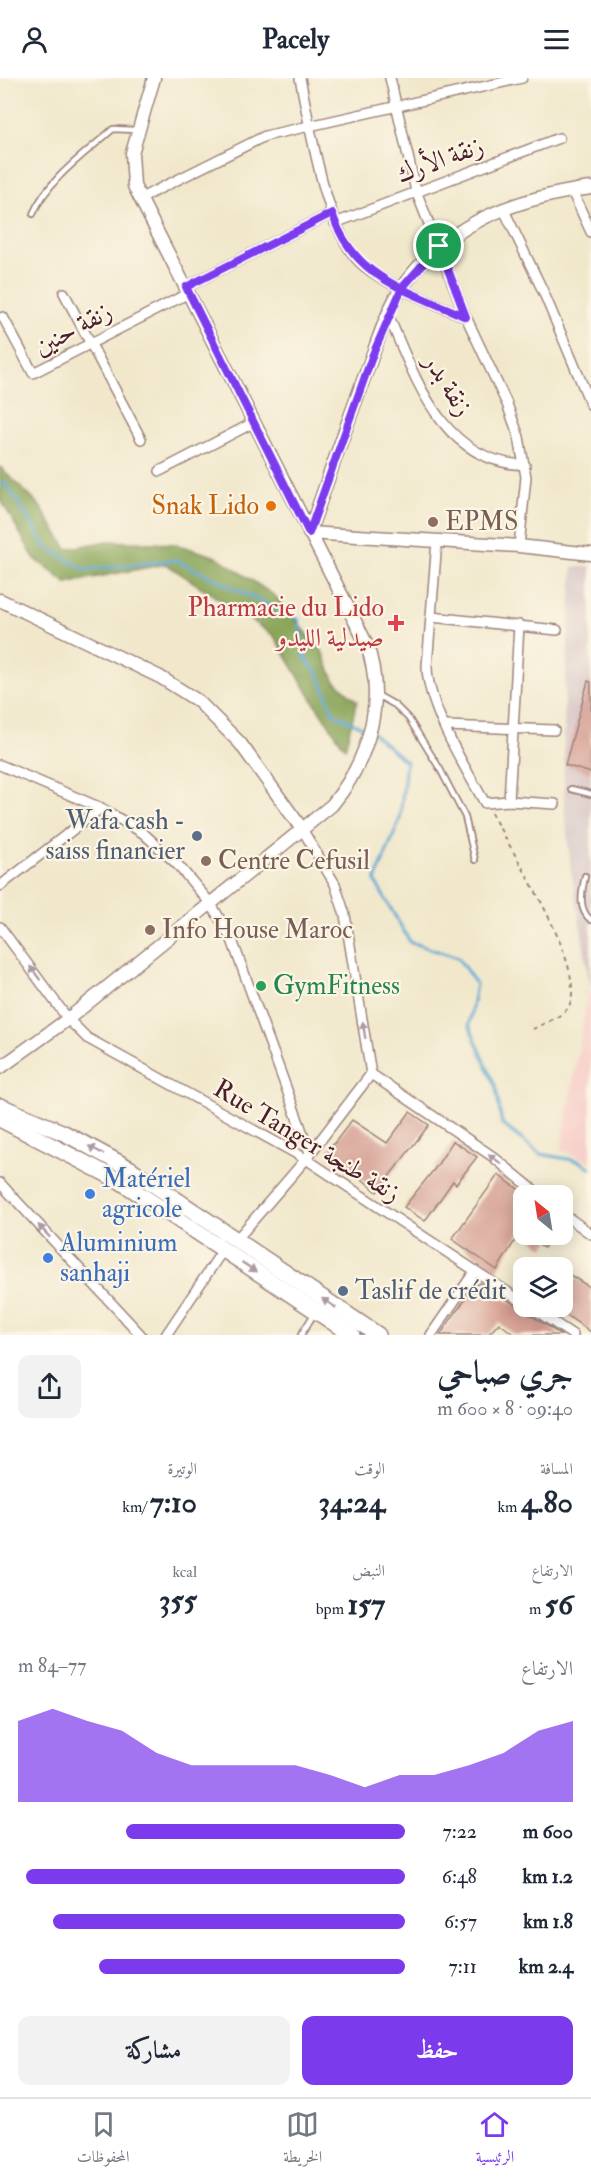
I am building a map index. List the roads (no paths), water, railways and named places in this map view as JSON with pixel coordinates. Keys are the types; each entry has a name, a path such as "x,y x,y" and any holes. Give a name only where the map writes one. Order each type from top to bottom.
{"main road":[{"path":"0,1106 64,1133 129,1168 378,1335"},
{"path":"0,1119 97,1168 352,1335"}],"street":[{"path":"0,1068 68,1020 332,805 359,765 370,729 374,699 374,673 366,643 134,186 131,164 137,131 156,78"},
{"path":"300,78 334,218 344,241 362,265 402,288 466,317"},
{"path":"390,78 417,190 466,317 507,404 525,465 519,546"},
{"path":"139,199 258,139 522,78"},
{"name":"زنقة الأرك","path":"187,290 334,218 559,138"},
{"path":"309,533 353,408 402,288 439,246 470,224 503,208 572,190 591,188"},
{"path":"572,190 591,232"},
{"path":"503,208 591,405"},
{"name":"زنقة حنين","path":"3,317 33,374 187,290"},
{"path":"64,293 141,439"},
{"name":"زنقة بدر","path":"389,317 411,368 439,420 457,438 488,459 505,464 525,465"},
{"path":"582,381 591,377"},
{"path":"160,471 253,423"},
{"path":"309,533 519,546 591,554"},
{"path":"437,541 427,680 435,706 485,803 509,801 555,804"},
{"path":"0,600 160,677 198,701 240,742 302,829 335,884 345,915 371,1074 492,1156 528,1185"},
{"path":"431,617 557,630"},
{"path":"509,801 511,727 519,626"},
{"path":"446,726 554,730"},
{"path":"2,767 101,808 143,833 160,848 220,915 232,940 308,1156"},
{"path":"0,886 101,808"},
{"name":"Rue Tanger زنقة طنجة","path":"0,927 68,1020 98,1046 308,1156 513,1296"},
{"path":"237,1239 308,1156 371,1074"},
{"path":"0,1183 141,1335"},
{"path":"573,1221 591,1234"},
{"path":"166,1335 223,1250"},
{"path":"431,1335 475,1271"},
{"path":"546,1317 573,1335"}],"lane":[{"path":"33,214 39,200 49,188 113,129 137,131"},
{"path":"374,699 395,705 409,719 440,769 465,817 475,860"},
{"path":"571,789 591,794"},
{"path":"585,876 581,893 582,909 591,920"},
{"path":"301,1335 316,1312"}],"waterway":[{"path":"0,484 7,485 46,547 85,570 176,560 299,620 305,657 320,677 333,713 366,729"},
{"path":"374,734 406,762 400,819 375,881 410,942 458,958 476,984 469,1025 496,1088 502,1124 540,1154 579,1161 591,1168"}],"place":[{"name":"Snak Lido","path":"271,506"},
{"name":"EPMS","path":"433,522"},
{"name":"Pharmacie du Lido صيدلية الليدو","path":"396,623"},
{"name":"Wafa cash - saiss financier","path":"197,836"},
{"name":"Centre Cefusil","path":"206,861"},
{"name":"Info House Maroc","path":"150,930"},
{"name":"GymFitness","path":"261,986"},
{"name":"Matériel agricole","path":"90,1194"},
{"name":"Aluminium sanhaji","path":"48,1258"},
{"name":"Taslif de crédit","path":"343,1291"}]}
